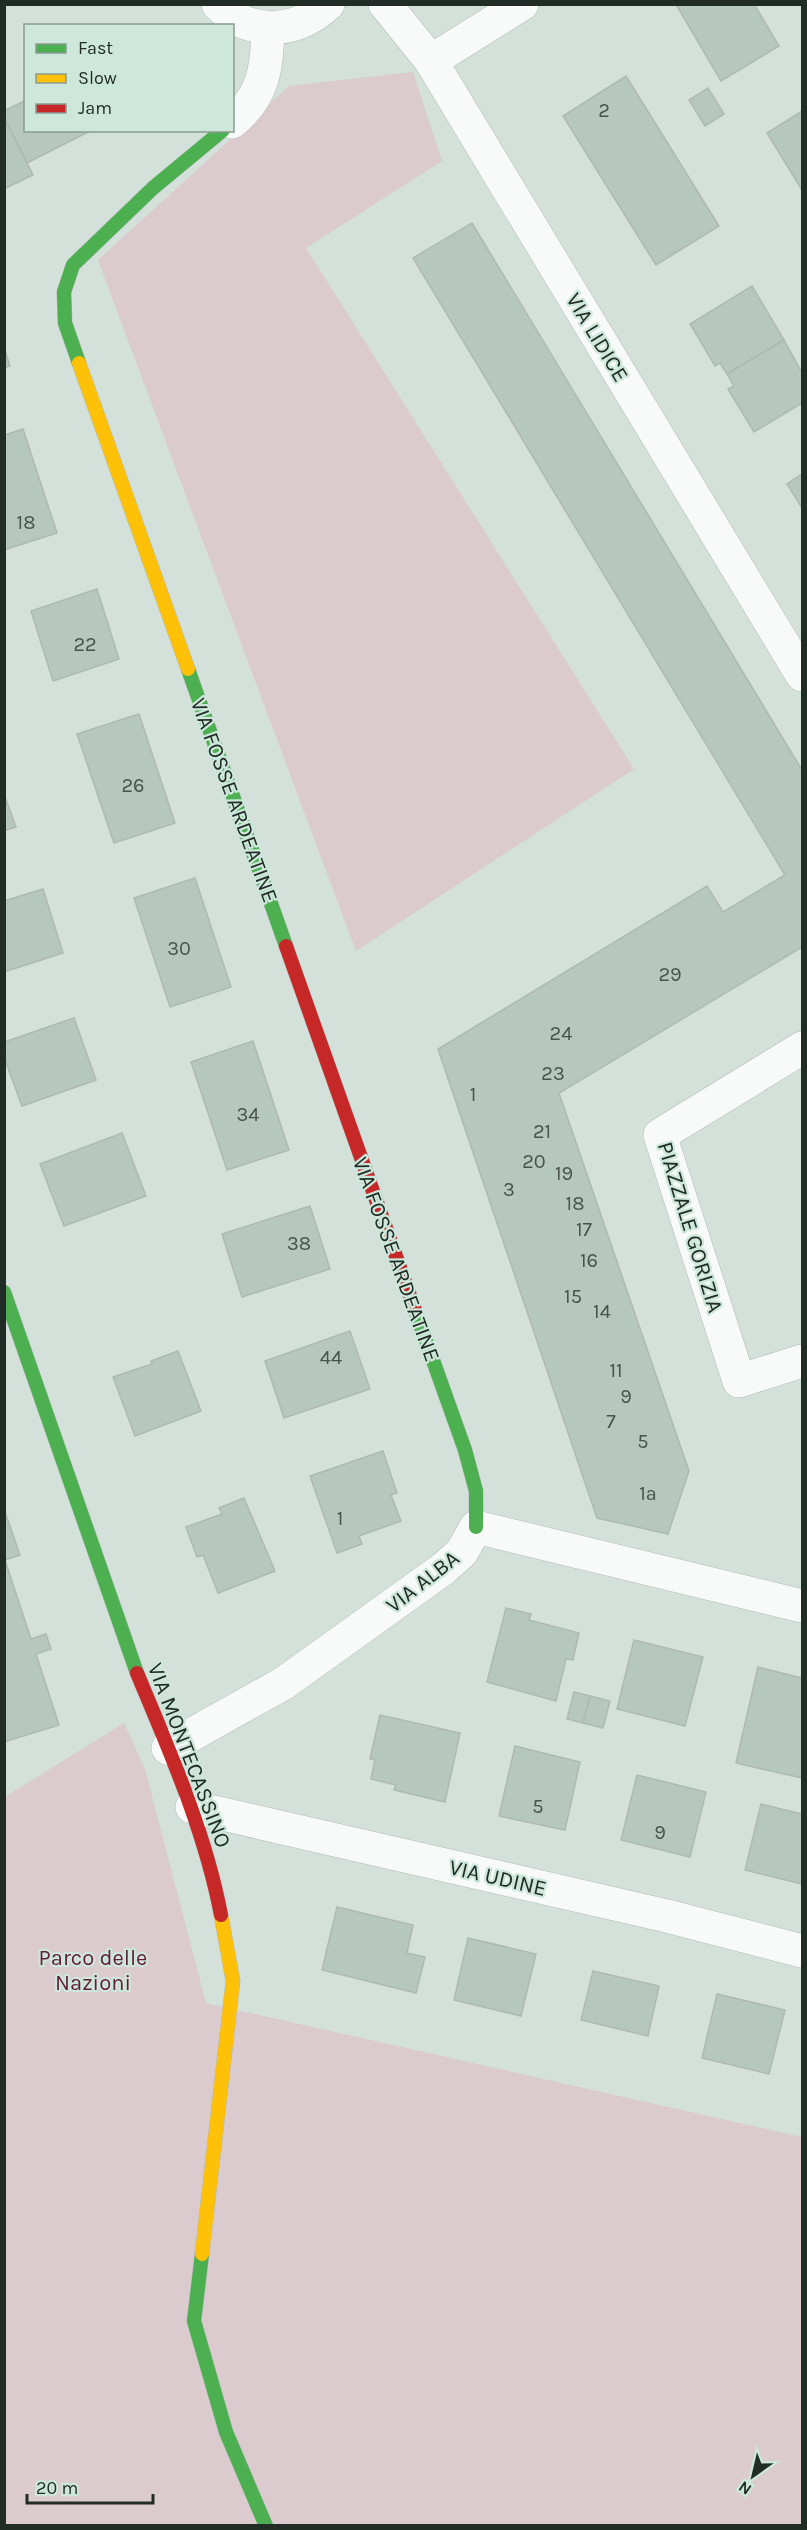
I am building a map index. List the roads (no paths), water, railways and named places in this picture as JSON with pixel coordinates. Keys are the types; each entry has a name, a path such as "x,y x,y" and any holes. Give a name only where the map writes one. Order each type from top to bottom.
{"street":[{"path":"218,4 226,13 246,24 268,29 290,27 310,19 328,4"},
{"name":"VIA LIDICE","path":"385,4 431,61 802,675"},
{"path":"431,61 522,4"},
{"path":"234,120 249,109 261,85 267,60 268,29"},
{"name":"VIA FOSSE ARDEATINE","path":"221,132 153,188 73,265 64,292 65,323 465,1450 476,1491 476,1527"},
{"name":"PIAZZALE GORIZIA","path":"802,1048 660,1135 740,1381 802,1361"},
{"name":"VIA MONTECASSINO","path":"4,1292 126,1648 192,1807 216,1889 234,1981 194,2321 226,2432 272,2524"},
{"name":"VIA ALBA","path":"168,1749 294,1676 443,1569 462,1552 476,1527 802,1606"},
{"name":"VIA UDINE","path":"192,1807 667,1916 802,1950"}],"park label":[{"name":"Parco delle Nazioni","path":"93,1970"}]}
